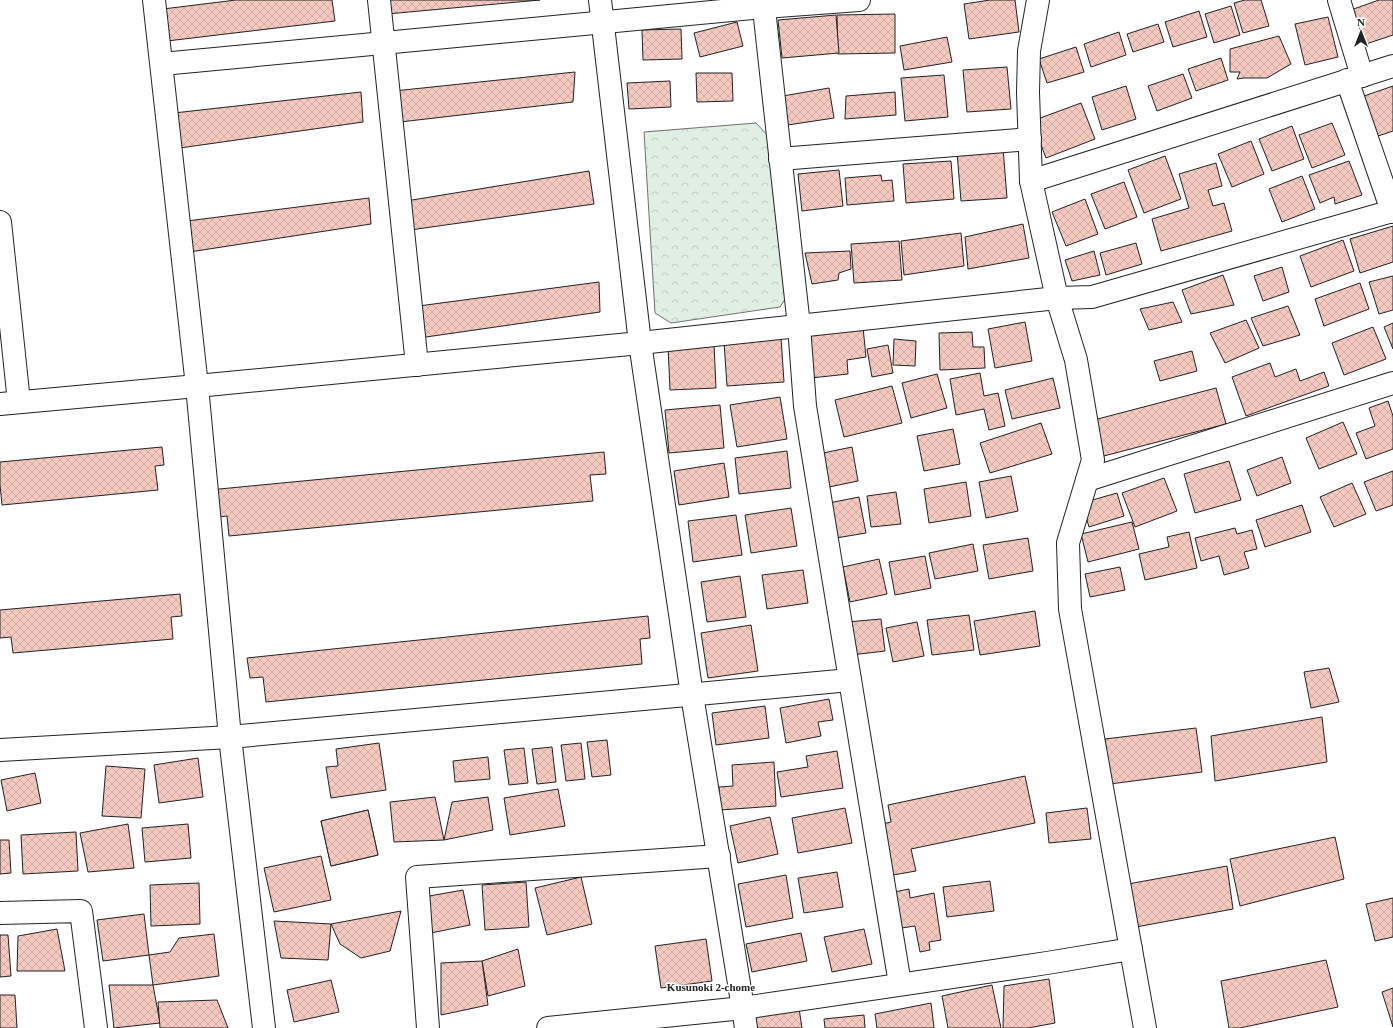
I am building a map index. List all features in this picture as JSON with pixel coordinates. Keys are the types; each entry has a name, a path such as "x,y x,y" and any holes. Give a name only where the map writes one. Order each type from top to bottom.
{"street":[{"path":"154,0 197,386 230,737 264,1028"},
{"path":"378,0 417,365"},
{"path":"600,0 640,343 692,696 745,1018"},
{"path":"162,64 602,22 764,3 858,0"},
{"path":"1038,0 1029,51 1028,92 1031,181 1057,298 1076,360 1093,460 1068,542 1070,609 1145,1028"},
{"path":"0,222 9,403 640,343 1057,298 1092,297 1393,212 1354,78 1339,0"},
{"path":"764,3 799,326 805,406 900,984"},
{"path":"1031,181 1393,66"},
{"path":"780,158 1030,139"},
{"path":"1087,480 1393,383"},
{"path":"0,750 230,737 692,696 850,680"},
{"path":"428,1028 417,877 719,856"},
{"path":"0,913 81,911 96,1028"},
{"path":"548,1028 745,1018 900,984 1047,963 1131,949"}],"green space":[{"path":"756,123 773,141 787,296 780,307 671,323 655,313 644,132"}],"building":[{"path":"236,0 332,0 335,21 167,41 163,9"},
{"path":"385,0 540,0 387,14"},
{"path":"990,0 1015,0 1019,32 969,39 964,4"},
{"path":"1245,0 1261,0 1269,26 1243,33 1234,3"},
{"path":"1379,0 1393,0 1393,35 1360,46 1348,11"},
{"path":"1231,6 1240,35 1214,43 1205,14"},
{"path":"1199,11 1207,37 1173,47 1165,22"},
{"path":"895,14 895,53 838,54 837,15"},
{"path":"836,15 839,53 782,58 778,20"},
{"path":"1328,17 1338,57 1305,65 1295,24"},
{"path":"737,22 743,46 700,57 694,33"},
{"path":"1158,24 1164,42 1133,52 1127,34"},
{"path":"681,29 682,59 643,60 642,30"},
{"path":"1119,32 1126,55 1091,67 1084,44"},
{"path":"1279,36 1291,64 1267,78 1237,79 1240,72 1230,72 1230,49"},
{"path":"947,37 952,62 904,70 900,46"},
{"path":"1076,47 1084,72 1047,83 1039,59"},
{"path":"1221,58 1228,80 1196,91 1188,69"},
{"path":"1007,67 1011,109 967,112 963,70"},
{"path":"575,72 573,102 400,122 394,91"},
{"path":"696,73 732,73 733,101 697,102"},
{"path":"1183,74 1192,98 1157,111 1148,86"},
{"path":"944,75 948,117 905,121 901,78"},
{"path":"670,81 671,107 629,109 627,83"},
{"path":"1126,86 1136,119 1102,130 1092,97"},
{"path":"1393,86 1393,131 1372,138 1358,98"},
{"path":"829,88 834,118 781,126 777,97"},
{"path":"361,92 363,122 180,148 174,113"},
{"path":"895,92 896,115 845,119 846,96"},
{"path":"1081,103 1095,139 1046,158 1032,121"},
{"path":"1332,123 1345,155 1312,168 1299,135"},
{"path":"1292,126 1304,159 1272,171 1259,139"},
{"path":"1251,141 1264,174 1232,187 1218,154"},
{"path":"1003,148 1007,198 961,201 957,152"},
{"path":"1165,156 1181,199 1144,213 1128,170"},
{"path":"951,161 954,199 906,203 903,164"},
{"path":"1349,161 1362,195 1335,204 1334,197 1320,203 1309,175"},
{"path":"1216,163 1222,186 1208,190 1213,206 1224,203 1232,231 1161,251 1152,219 1189,208 1179,174"},
{"path":"839,170 843,206 802,211 798,174"},
{"path":"589,171 594,204 403,231 406,201"},
{"path":"881,175 882,181 892,180 894,201 847,205 845,178"},
{"path":"1302,176 1315,209 1282,222 1269,189"},
{"path":"1124,182 1137,217 1105,229 1091,194"},
{"path":"369,198 371,224 183,253 179,222"},
{"path":"1085,199 1098,234 1066,246 1052,212"},
{"path":"1023,224 1029,258 968,269 965,237"},
{"path":"1393,226 1393,262 1360,273 1350,239"},
{"path":"961,233 964,266 904,275 901,241"},
{"path":"1343,240 1354,271 1311,287 1300,256"},
{"path":"899,241 902,280 854,283 851,244"},
{"path":"1136,243 1142,264 1106,275 1100,253"},
{"path":"850,251 851,269 839,273 838,280 812,284 805,253"},
{"path":"1094,251 1100,275 1072,281 1065,260"},
{"path":"1282,267 1289,292 1263,301 1254,276"},
{"path":"1223,275 1234,305 1191,314 1182,290"},
{"path":"1393,276 1393,310 1379,314 1369,282"},
{"path":"599,282 600,312 419,338 411,307"},
{"path":"1360,283 1369,309 1324,326 1315,299"},
{"path":"1173,302 1182,322 1149,330 1140,309"},
{"path":"1288,306 1300,335 1263,346 1251,318"},
{"path":"1246,320 1259,348 1225,363 1210,333"},
{"path":"1025,322 1032,361 995,368 988,329"},
{"path":"1393,323 1393,349 1384,327"},
{"path":"863,327 866,357 847,360 848,374 811,378 806,333"},
{"path":"1373,327 1386,359 1344,375 1332,343"},
{"path":"972,332 973,347 984,347 985,368 940,370 939,333"},
{"path":"781,338 784,382 727,386 724,342"},
{"path":"894,339 916,341 915,366 893,365"},
{"path":"714,344 716,388 670,390 668,346"},
{"path":"888,345 893,373 872,377 867,349"},
{"path":"1192,351 1197,371 1160,381 1154,361"},
{"path":"1270,363 1275,377 1296,369 1300,381 1324,372 1329,386 1246,416 1232,377"},
{"path":"980,373 984,396 998,393 1005,426 989,430 984,409 956,415 950,379"},
{"path":"937,374 947,408 911,418 902,383"},
{"path":"1053,378 1060,408 1012,419 1005,390"},
{"path":"892,386 902,423 844,437 835,400"},
{"path":"1216,388 1226,424 1100,457 1090,421"},
{"path":"780,397 787,439 737,447 730,405"},
{"path":"1388,401 1393,416 1393,449 1366,459 1356,433 1375,426 1369,408"},
{"path":"720,405 724,448 669,453 665,410"},
{"path":"1343,422 1357,454 1319,469 1306,438"},
{"path":"1041,423 1052,454 990,473 980,443"},
{"path":"953,429 960,464 924,471 917,436"},
{"path":"162,447 164,465 155,466 158,490 2,505 0,462"},
{"path":"852,447 858,481 829,487 823,453"},
{"path":"787,451 791,488 739,494 735,458"},
{"path":"604,452 606,474 590,475 593,501 229,536 227,516 212,518 209,490"},
{"path":"1282,457 1291,483 1257,496 1247,470"},
{"path":"1229,461 1241,500 1195,513 1184,474"},
{"path":"724,463 729,497 679,505 674,471"},
{"path":"1393,471 1393,505 1376,511 1364,482"},
{"path":"1011,476 1018,511 986,518 979,482"},
{"path":"1164,478 1177,511 1135,527 1122,493"},
{"path":"966,482 971,516 929,523 924,489"},
{"path":"1352,483 1366,514 1334,527 1320,497"},
{"path":"896,492 901,524 871,527 867,496"},
{"path":"1117,493 1124,516 1089,527 1082,503"},
{"path":"859,497 866,533 836,538 829,503"},
{"path":"1302,505 1311,532 1265,547 1256,520"},
{"path":"791,508 797,546 751,553 745,515"},
{"path":"736,515 742,555 693,562 688,521"},
{"path":"1132,522 1139,549 1088,562 1081,534"},
{"path":"1235,528 1237,534 1252,530 1257,549 1244,552 1249,568 1224,575 1219,556 1201,561 1195,538"},
{"path":"1189,532 1197,568 1145,580 1139,554 1169,547 1167,537"},
{"path":"1028,538 1033,571 989,579 983,545"},
{"path":"973,544 978,571 935,579 929,553"},
{"path":"925,556 931,588 895,595 889,562"},
{"path":"879,559 887,594 850,602 843,567"},
{"path":"1120,567 1125,590 1090,597 1085,574"},
{"path":"803,570 808,603 767,609 762,575"},
{"path":"740,576 746,617 707,622 701,582"},
{"path":"180,594 182,616 171,617 173,639 13,653 11,637 0,638 0,610"},
{"path":"1035,611 1040,646 980,655 974,621"},
{"path":"969,615 974,650 932,655 927,620"},
{"path":"648,616 650,638 640,639 642,664 266,702 263,677 250,678 247,658"},
{"path":"881,619 885,651 851,655 847,622"},
{"path":"917,622 924,656 893,662 886,628"},
{"path":"751,625 758,671 708,678 701,633"},
{"path":"1329,668 1339,702 1311,708 1304,672"},
{"path":"829,699 833,720 818,722 821,736 786,743 780,708"},
{"path":"765,706 769,738 716,745 712,713"},
{"path":"1322,717 1327,762 1215,781 1211,736"},
{"path":"1196,728 1202,772 1110,784 1105,739"},
{"path":"607,740 611,775 592,777 587,742"},
{"path":"379,743 386,790 331,798 326,767 338,766 336,749"},
{"path":"581,743 585,779 566,781 561,745"},
{"path":"552,747 556,782 537,784 532,749"},
{"path":"524,748 528,783 509,785 504,750"},
{"path":"837,751 843,788 781,797 777,772 808,767 806,756"},
{"path":"488,757 490,779 455,782 453,761"},
{"path":"198,758 203,797 159,803 154,765"},
{"path":"774,762 776,806 720,810 719,787 733,786 732,765"},
{"path":"106,766 145,769 141,818 102,816"},
{"path":"35,773 41,803 7,811 1,780"},
{"path":"1025,776 1035,823 911,849 916,871 893,875 882,824 891,822 888,805"},
{"path":"558,789 565,826 510,835 504,798"},
{"path":"435,797 444,840 394,842 390,802"},
{"path":"488,797 493,830 444,840 452,802"},
{"path":"845,808 852,843 798,853 792,818"},
{"path":"1087,808 1091,839 1049,843 1046,813"},
{"path":"368,810 378,855 331,866 321,821"},
{"path":"368,810 378,855 331,866 321,821"},
{"path":"770,817 778,854 738,863 730,826"},
{"path":"128,824 134,868 88,872 80,833"},
{"path":"188,824 191,858 145,862 142,828"},
{"path":"76,832 78,871 23,874 21,835"},
{"path":"1335,837 1344,879 1240,906 1230,859"},
{"path":"0,840 9,840 11,873 0,874"},
{"path":"321,856 331,900 274,912 264,868"},
{"path":"1227,866 1233,909 1136,927 1128,884"},
{"path":"837,872 843,907 804,913 798,878"},
{"path":"786,875 793,918 746,927 738,884"},
{"path":"581,877 592,924 547,935 535,888"},
{"path":"990,881 994,911 947,917 943,887"},
{"path":"526,882 529,927 485,930 482,885"},
{"path":"199,883 200,924 151,926 150,885"},
{"path":"909,889 910,898 934,893 941,940 929,942 930,950 920,952 915,926 895,929 889,893"},
{"path":"463,890 470,925 431,933 418,898"},
{"path":"1393,898 1393,937 1375,941 1366,904"},
{"path":"401,911 390,951 361,958 340,944 331,924"},
{"path":"144,914 149,955 103,961 97,920"},
{"path":"274,921 331,924 328,960 281,958"},
{"path":"57,929 65,971 17,971 18,936"},
{"path":"864,929 872,964 832,972 824,937"},
{"path":"801,933 807,961 752,972 746,944"},
{"path":"214,934 219,976 153,985 149,955 170,952 179,938"},
{"path":"0,935 8,935 11,976 0,977"},
{"path":"706,939 712,981 661,988 655,946"},
{"path":"518,949 525,986 488,996 482,961"},
{"path":"1326,960 1338,1007 1240,1028 1229,1028 1221,981"},
{"path":"482,961 488,1005 441,1015 441,963"},
{"path":"1049,979 1055,1023 1028,1028 1003,1028 1004,986"},
{"path":"331,980 339,1012 294,1022 287,990"},
{"path":"109,985 153,985 160,1023 114,1028"},
{"path":"992,985 1001,1028 948,1028 942,996"},
{"path":"1393,988 1393,1027 1382,992"},
{"path":"0,995 15,995 17,1028 0,1028"},
{"path":"217,1000 228,1028 160,1028 158,1002"},
{"path":"931,1003 934,1028 877,1028 875,1014"},
{"path":"799,1008 802,1028 757,1028 755,1014"},
{"path":"864,1015 865,1028 825,1028 824,1019"}],"district":[{"name":"Kusunoki 2-chome","path":"711,987"}]}
